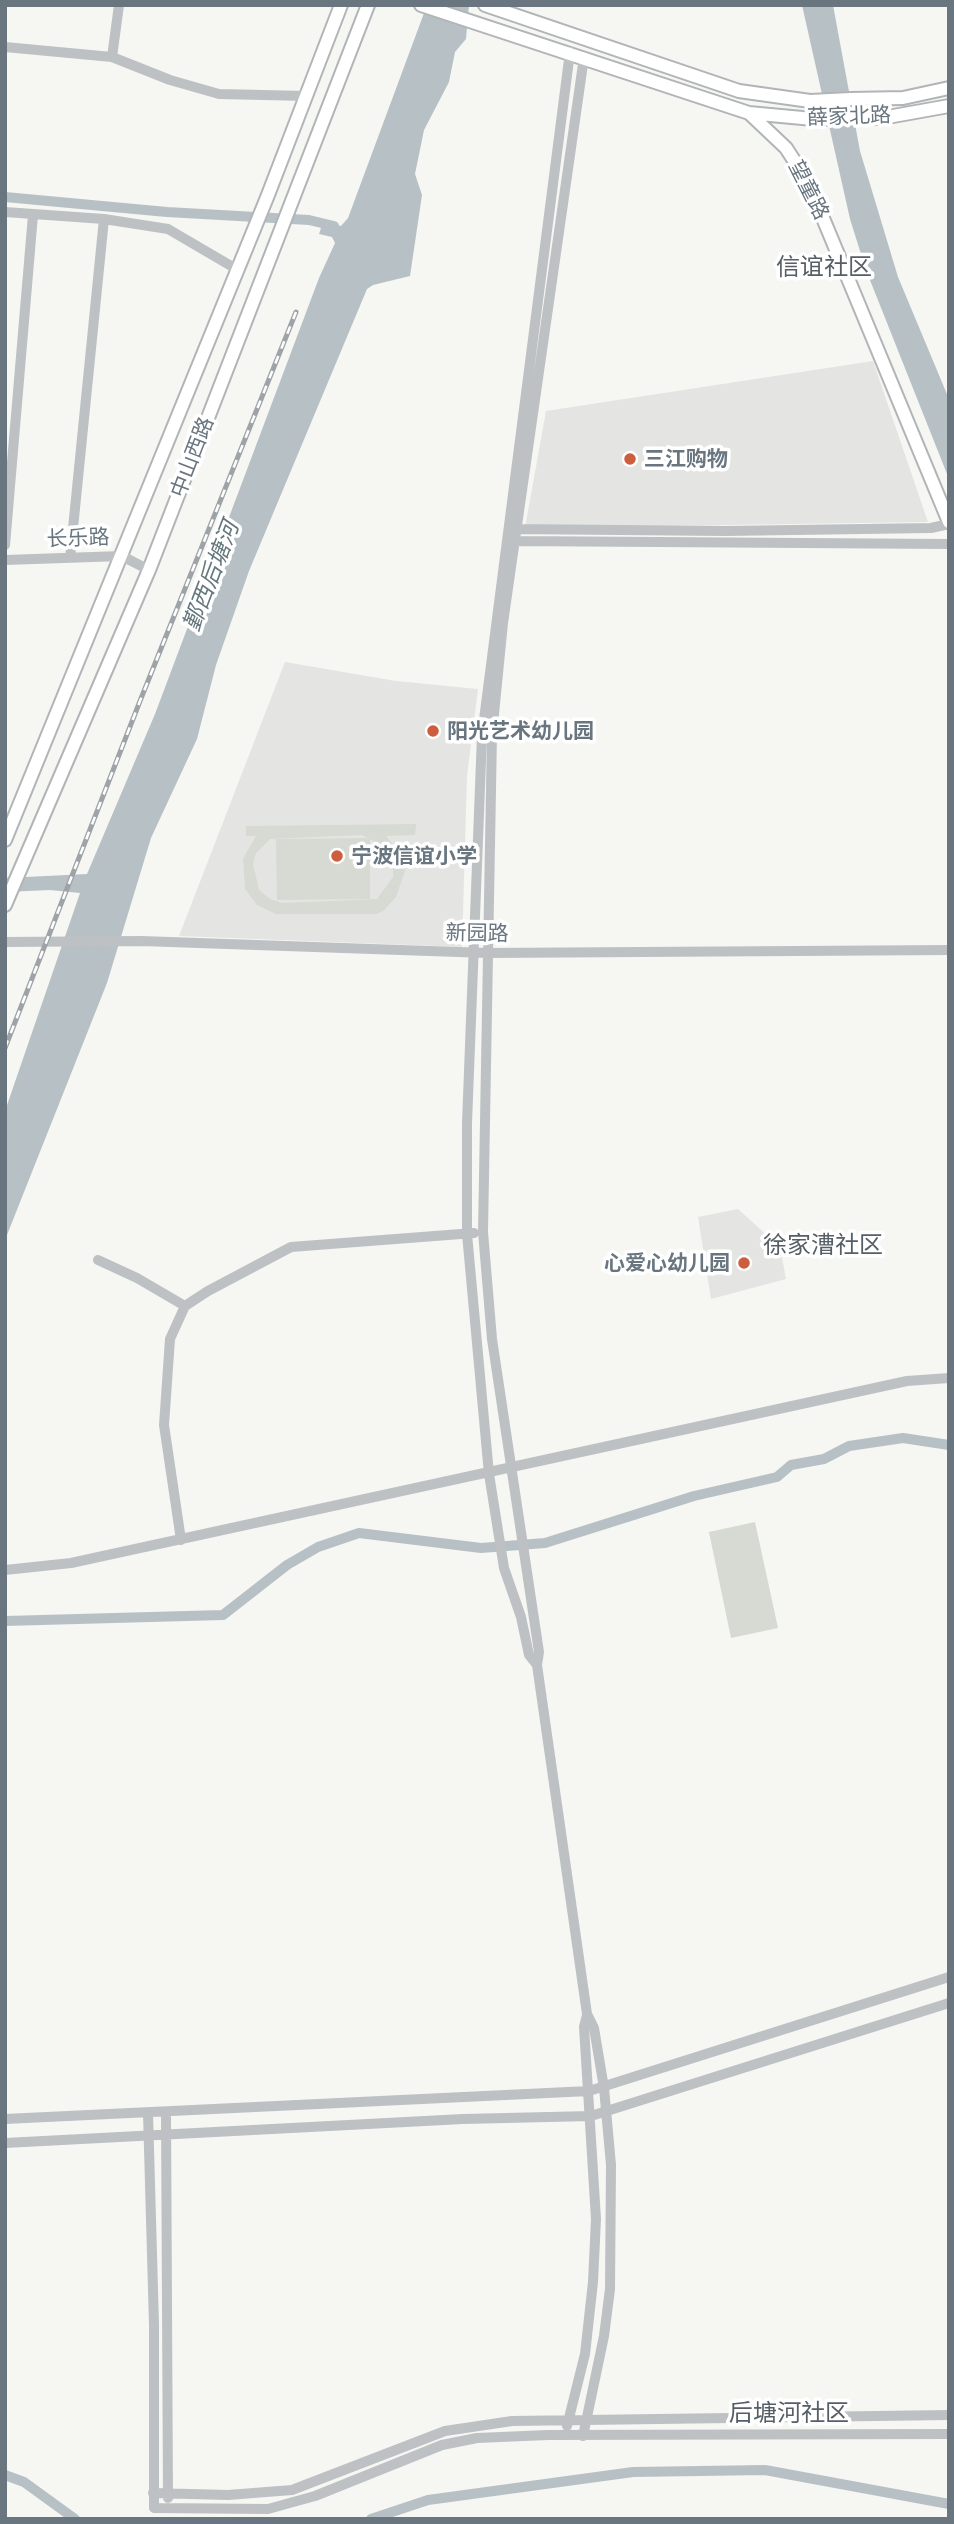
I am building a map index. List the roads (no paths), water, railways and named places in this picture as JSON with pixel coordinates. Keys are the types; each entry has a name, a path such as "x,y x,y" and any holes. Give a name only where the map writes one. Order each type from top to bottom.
{"main road":[{"name":"中山西路","path":"5,840 238,270 341,5"},
{"name":"中山西路","path":"5,905 149,570 368,5"},
{"name":"望童路","path":"421,5 749,113 786,148 808,182 949,523"},
{"name":"薛家北路","path":"485,5 739,91 810,101 903,98 949,88"},
{"name":"薛家北路","path":"749,113 813,119 881,118 949,106"}],"street":[{"path":"112,57 119,5"},
{"path":"5,47 112,57 170,80 219,94 307,96"},
{"path":"512,529 570,52"},
{"path":"537,1665 529,1655 521,1617 504,1568 489,1474 467,1234 471,952 482,735 584,57"},
{"path":"5,212 104,219 168,229 238,270"},
{"path":"5,545 33,215"},
{"path":"70,558 104,219"},
{"path":"512,529 725,531 931,528 949,523"},
{"path":"510,541 949,544"},
{"path":"510,541 492,734 483,1232 492,1339 539,1652 537,1665 587,2014 594,2028 604,2088 611,2165 610,2278 604,2336 583,2436"},
{"name":"长乐路","path":"5,560 122,556 149,570"},
{"name":"新园路","path":"5,942 141,940 487,953 949,950"},
{"path":"181,1540 164,1425 170,1339 185,1306 291,1247 483,1232"},
{"path":"97,1260 137,1278 185,1306"},
{"path":"5,1570 71,1563 510,1470 907,1381 949,1378"},
{"path":"5,2119 589,2091 949,1978"},
{"path":"5,2143 591,2116 949,2003"},
{"path":"565,2435 585,2354 593,2282 596,2219 584,2027 587,2014"},
{"path":"148,2112 154,2325 153,2508 268,2509 314,2496 442,2445 499,2436 949,2434"},
{"path":"166,2112 168,2508"},
{"path":"153,2493 271,2494 317,2482 445,2431 512,2421 949,2415"}],"water":[{"name":"鄞西后塘河","path":"427,5 469,5 466,39 455,52 449,82 424,130 415,174 422,195 410,276 367,289 249,571 216,665 197,739 151,838 107,983 5,1240 5,1111 80,893 50,890 5,892 5,878 87,874 155,714 319,278 335,243 332,237 319,234 323,222 341,226 348,218"},
{"path":"802,5 833,5 860,151 898,277 949,399 949,479 866,270 850,219"}],"waterway":[{"path":"5,197 167,212 309,220 334,226"},
{"path":"5,1621 223,1615 287,1565 318,1547 359,1533 481,1548 545,1543 694,1496 777,1477 791,1465 824,1459 849,1446 903,1438 949,1445"},
{"path":"371,2519 428,2500 633,2472 765,2470 949,2504"},
{"path":"5,2475 24,2482 75,2519"}],"railway":[{"path":"5,1048 296,312"}],"place":[{"name":"三江购物","path":"630,459"},
{"name":"阳光艺术幼儿园","path":"433,731"},
{"name":"宁波信谊小学","path":"337,856"},
{"name":"心爱心幼儿园","path":"744,1263"}],"district":[{"name":"信谊社区","path":"824,267"},
{"name":"徐家漕社区","path":"823,1245"},
{"name":"后塘河社区","path":"789,2413"}]}
